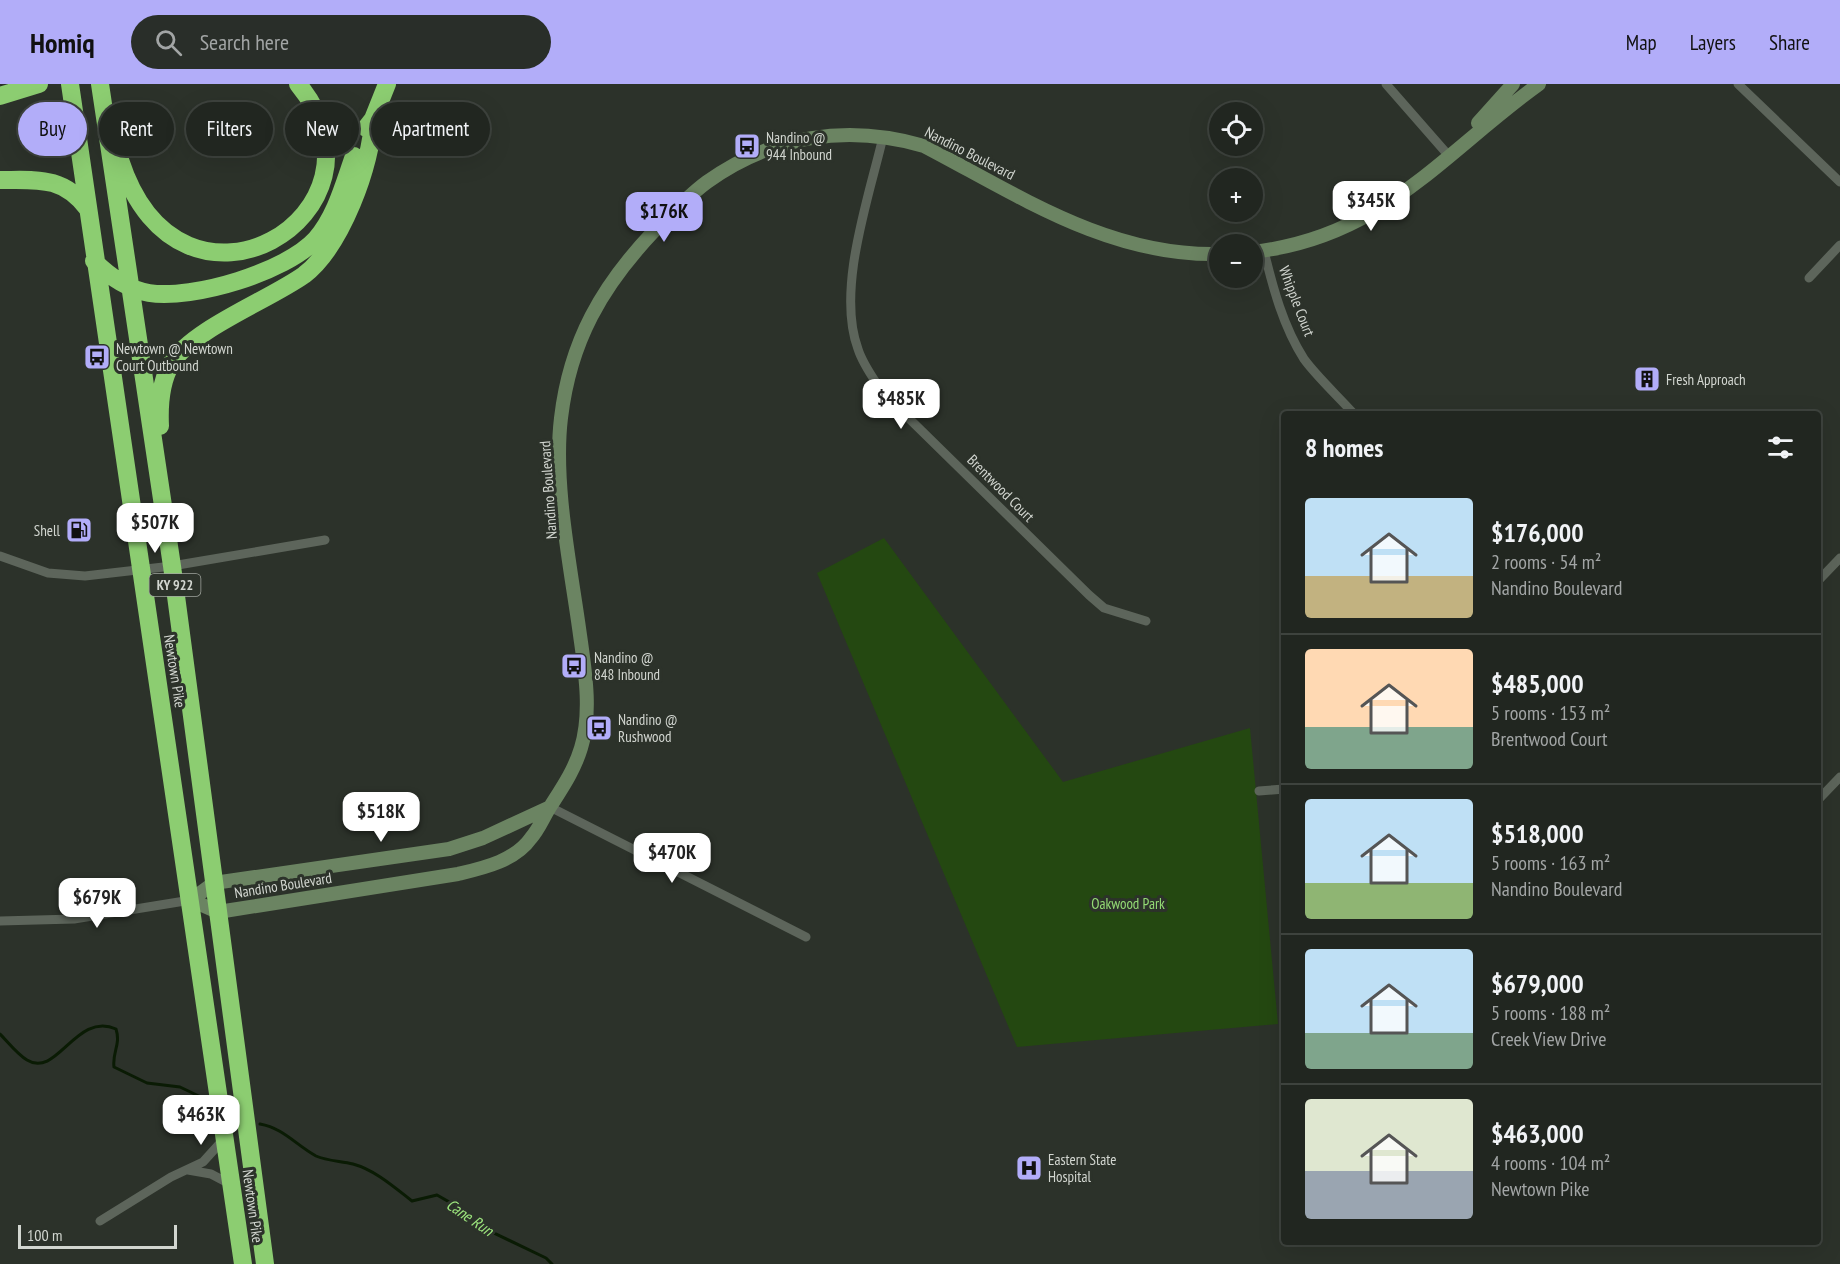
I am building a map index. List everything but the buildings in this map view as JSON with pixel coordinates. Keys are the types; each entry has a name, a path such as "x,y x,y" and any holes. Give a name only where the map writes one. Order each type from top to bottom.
{"highway":[{"path":"0,96 39,84"},
{"name":"Newtown Pike","path":"70,84 94,261 191,900 243,1264"},
{"name":"Newtown Pike","path":"100,84 103,102"},
{"path":"119,156 131,189 148,216 161,230 178,242 213,252 246,251 265,245 292,228 304,215 320,186 326,154 322,125 308,96 298,84"},
{"path":"380,102 387,84"},
{"path":"94,261 130,288 170,294 195,291 274,267 298,254 316,239 329,220 363,131 371,121"},
{"path":"162,507 159,406 161,390 172,363 188,344 305,274 318,262 336,237 351,206 371,143"},
{"name":"Newtown Pike","path":"111,156 172,566 265,1264"},
{"path":"0,180 50,181 73,191 88,209"}],"street":[{"path":"1386,84 1449,156"},
{"path":"1500,107 1513,84"},
{"path":"1263,250 1297,244 1356,222 1410,189 1449,156 1500,107 1539,84"},
{"path":"1738,84 1840,182"},
{"name":"Nandino Boulevard","path":"550,807 483,838 449,849 214,882 191,900 218,912 481,868 523,847 550,807 572,773 582,747 586,717 586,679 559,460 561,417 574,359 594,308 627,260 673,211 729,166 761,151 801,139 855,134 883,137 924,146 1091,232 1142,248 1209,255"},
{"name":"Brentwood Court","path":"883,137 851,276 852,327 857,349 867,368 883,393 1066,574 1104,608 1146,621"},
{"path":"1809,278 1840,245"},
{"name":"Whipple Court","path":"1263,264 1289,332 1305,360 1351,411"},
{"path":"0,556 48,573 68,575 172,566 325,540"},
{"path":"1821,578 1840,558"},
{"path":"1821,797 1840,777"},
{"path":"1259,791 1281,789"},
{"path":"550,807 806,937"},
{"path":"0,921 74,919 191,900"},
{"path":"100,1221 171,1177 203,1162 221,1145 225,1130"},
{"path":"188,1170 211,1174 232,1185"}],"green space":[{"name":"Oakwood Park","path":"884,538 1063,782 1250,728 1278,1024 1017,1047 817,573"}],"waterway":[{"name":"Cane Run","path":"0,1034 23,1057 38,1063 48,1061 89,1029 102,1026 116,1029 118,1040 114,1067 147,1083 180,1087 207,1100"},
{"name":"Cane Run","path":"260,1124 276,1129 316,1156 369,1170 412,1201 437,1195 451,1203 471,1222 546,1258 552,1264"}],"place":[{"name":"Nandino @ 944 Inbound","path":"747,146"},
{"name":"Newtown @ Newtown Court Outbound","path":"97,357"},
{"name":"Fresh Approach","path":"1647,379"},
{"name":"Shell","path":"79,530"},
{"name":"Nandino @ 848 Inbound","path":"574,666"},
{"name":"Nandino @ Rushwood","path":"599,728"},
{"name":"Eastern State Hospital","path":"1029,1168"}]}
